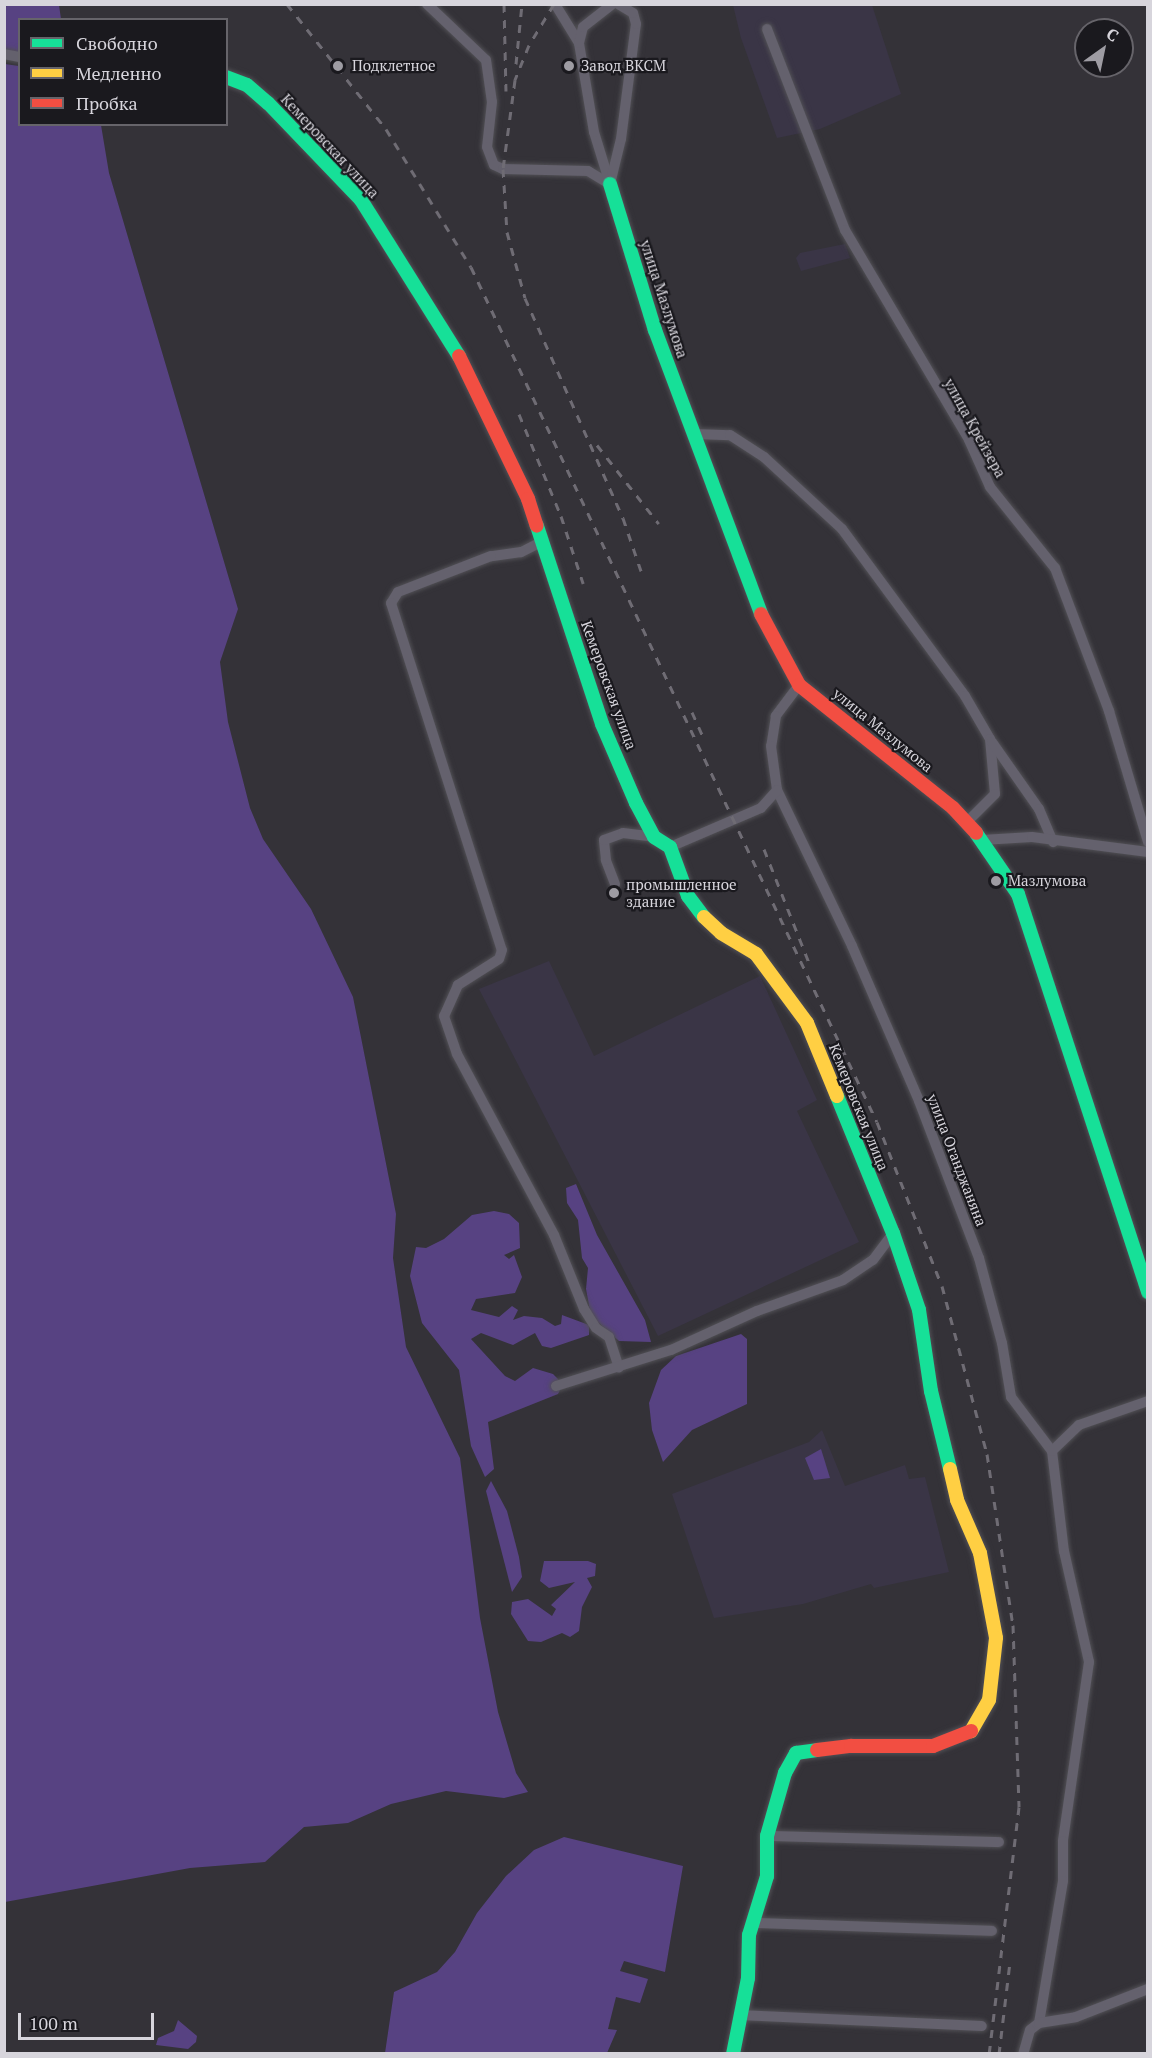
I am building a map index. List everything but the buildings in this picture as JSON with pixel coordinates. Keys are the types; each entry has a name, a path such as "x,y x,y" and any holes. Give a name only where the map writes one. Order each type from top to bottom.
{"street":[{"path":"427,4 486,60 492,102 487,147 494,165 503,169 588,171 610,184"},
{"path":"555,4 579,43 594,132 610,184"},
{"path":"579,43 583,27 612,4"},
{"path":"610,184 621,139 636,24 633,13 618,4"},
{"name":"улица Крейзера","path":"767,29 845,230 969,440 990,487 1055,568 1109,711 1148,842"},
{"name":"Кемеровская улица","path":"228,78 247,85 268,103 361,200 451,339 528,499 602,724 654,837"},
{"name":"улица Мазлумова","path":"610,184 655,330 766,626 799,685 967,822 982,840 1018,894 1148,1292"},
{"path":"695,434 715,432 739,440 790,479 842,529 929,645 1039,809 1053,842"},
{"path":"543,540 520,552 491,556 398,592 391,603 502,950 499,959 458,985 444,1016 457,1054 554,1235 584,1309 596,1328 609,1336 619,1367"},
{"name":"улица Оганджаняна","path":"799,685 776,716 771,746 777,790 852,946 919,1101 979,1258 1002,1343 1011,1396 1052,1451 1064,1551 1089,1662 1063,1841 1063,1881 1040,2023"},
{"path":"967,822 995,794 990,739"},
{"path":"615,884 606,860 604,840 623,833 654,837 670,847 761,807 777,790"},
{"path":"982,840 1032,837 1053,842 1148,852"},
{"name":"Кемеровская улица","path":"670,847 688,896 721,933 756,954 807,1023 893,1233 919,1310 933,1401 957,1500 980,1553 996,1638 989,1700 982,1717 973,1730 933,1746 850,1746 795,1753 785,1773 767,1836"},
{"path":"556,1386 619,1367 843,1280 873,1260 893,1233"},
{"path":"1052,1451 1079,1425 1148,1401"},
{"path":"732,2054 738,2015 748,1978 749,1935 755,1923 767,1876 767,1836 999,1842"},
{"path":"755,1923 992,1931"},
{"path":"1023,2054 1030,2030 1040,2023 1076,2017 1148,1989"},
{"path":"738,2015 982,2026"}],"shaded area":[{"path":"10,4 59,5 61,18 18,18 18,56 5,52 5,7"},
{"path":"733,5 872,5 901,94 820,129 777,138 741,38"},
{"path":"5,64 18,66 18,126 101,126 109,173 238,609 220,662 228,722 250,808 263,839 311,909 353,997 396,1214 393,1258 406,1347 460,1458 480,1618 498,1712 516,1773 528,1792 504,1798 446,1791 391,1804 348,1823 304,1827 265,1862 190,1868 5,1902"},
{"path":"845,244 850,258 801,271 796,258 800,253"},
{"path":"549,961 594,1056 760,976 817,1100 797,1111 859,1242 658,1336 479,989"},
{"path":"576,1184 597,1235 645,1320 651,1342 619,1341 591,1316 586,1289 588,1268 582,1258 578,1220 567,1203 566,1188"},
{"path":"494,1211 509,1214 519,1223 520,1248 504,1255 509,1259 514,1255 522,1277 515,1293 476,1299 471,1310 499,1317 512,1306 518,1310 513,1320 524,1316 542,1318 555,1326 561,1324 562,1315 589,1325 589,1335 551,1348 542,1346 535,1333 513,1345 481,1333 471,1339 505,1376 515,1381 533,1368 553,1374 563,1384 558,1394 488,1422 494,1469 485,1477 471,1446 459,1370 422,1323 410,1276 416,1247 426,1248 444,1239 472,1215"},
{"path":"741,1334 747,1339 747,1404 692,1430 663,1462 652,1430 649,1403 661,1370 676,1356"},
{"path":"822,1430 845,1486 905,1465 909,1479 925,1477 949,1572 874,1588 871,1584 803,1604 714,1618 672,1494 809,1442"},
{"path":"821,1449 830,1478 814,1480 805,1458"},
{"path":"491,1481 507,1511 519,1557 522,1577 512,1592 486,1491"},
{"path":"544,1561 588,1561 596,1564 595,1576 587,1578 592,1587 582,1607 579,1631 570,1637 562,1633 541,1642 528,1641 511,1614 512,1602 528,1599 552,1616 556,1609 551,1605 575,1582 549,1588 540,1581"},
{"path":"564,1837 683,1866 665,1972 624,1961 620,1971 648,1979 640,2003 616,1997 608,2029 617,2030 607,2053 385,2053 394,1992 437,1972 455,1952 477,1913 506,1876 534,1850"},
{"path":"178,2020 197,2036 196,2042 188,2049 156,2045 158,2038 174,2031"}],"railway":[{"path":"287,4 386,129 471,267 877,1122 942,1286 987,1454 1013,1625 1019,1807 989,2054"},
{"path":"504,4 506,91"},
{"path":"516,64 522,4"},
{"path":"554,4 529,45 515,80 503,169 507,232 525,298 623,518 641,571"},
{"path":"519,414 561,516 583,583"},
{"path":"597,445 659,524"},
{"path":"692,712 703,737"},
{"path":"764,849 810,965"},
{"path":"999,2054 1010,1962"}],"traffic: fast":[{"path":"228,78 247,85 268,103 361,200 459,356"},
{"path":"610,184 655,330 761,614"},
{"path":"537,526 602,724 636,803 654,837 670,847 688,896 704,917"},
{"path":"976,833 1018,894 1148,1292"},
{"path":"837,1096 893,1233 919,1310 931,1391 950,1469"},
{"path":"733,2054 748,1978 749,1935 767,1876 767,1836 785,1773 796,1753 817,1750"}],"traffic: slow":[{"path":"704,917 721,933 756,954 807,1023 837,1096"},
{"path":"950,1469 957,1500 980,1553 996,1638 989,1700 971,1731"}],"traffic: jam":[{"path":"459,356 528,499 537,526"},
{"path":"761,614 799,685 953,808 976,833"},
{"path":"817,1750 851,1746 933,1746 971,1731"}],"place":[{"name":"Подклетное","path":"338,66"},
{"name":"Завод ВКСМ","path":"569,66"},
{"name":"Мазлумова","path":"996,881"},
{"name":"промышленное здание","path":"614,893"}]}
